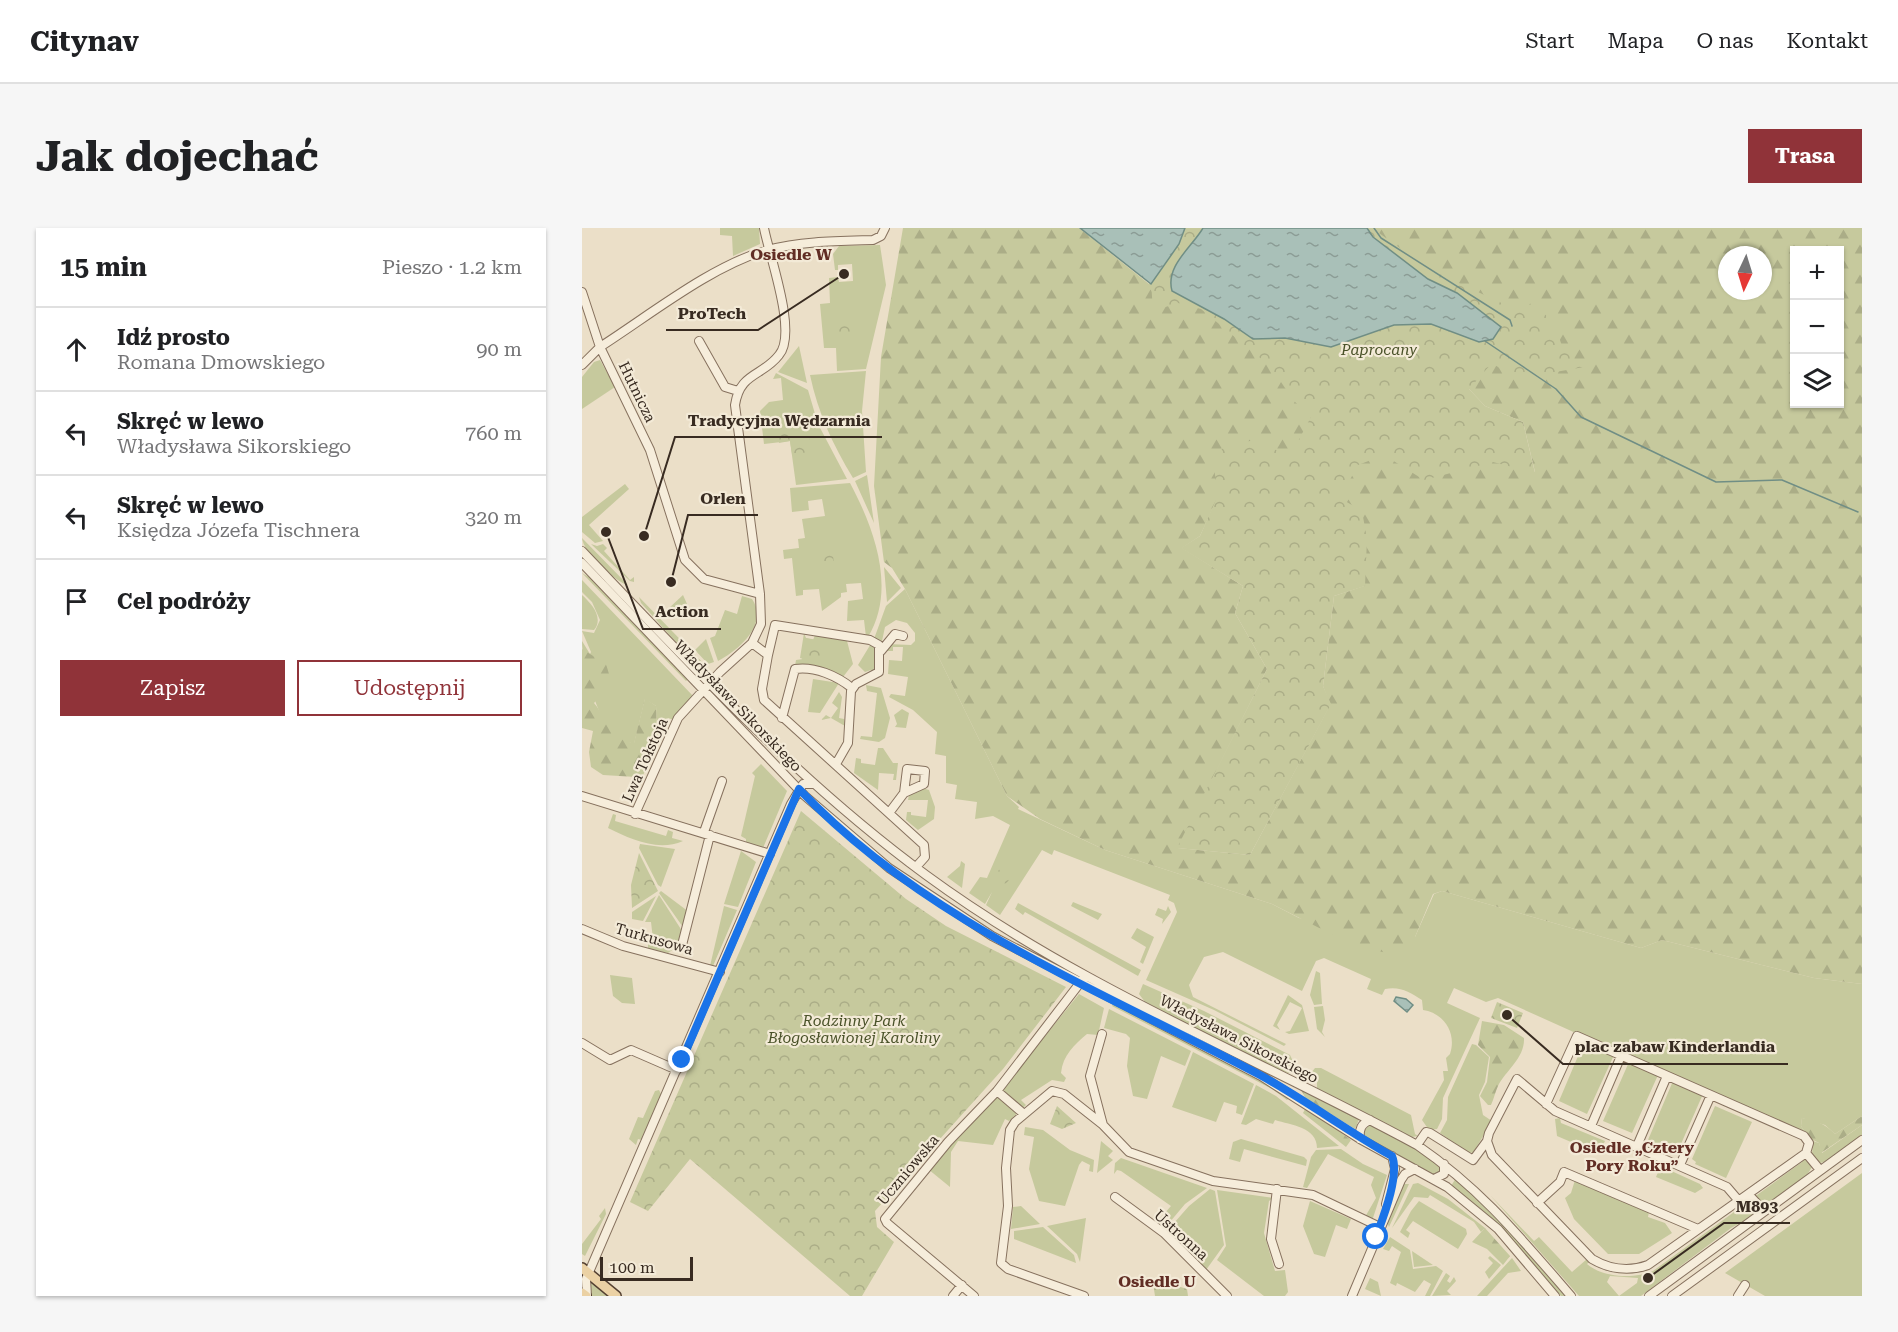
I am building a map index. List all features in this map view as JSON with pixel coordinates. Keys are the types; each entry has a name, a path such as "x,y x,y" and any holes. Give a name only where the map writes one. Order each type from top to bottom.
{"main road":[{"path":"584,1273 616,1296"},
{"path":"582,1293 586,1296"}],"street":[{"path":"764,228 783,314 784,346 777,357 743,381 738,391 735,416 760,594 760,624 752,643 768,655"},
{"path":"582,365 600,347 725,267 769,250 800,243 873,240 884,231"},
{"name":"Hutnicza","path":"582,292 586,316 650,450 685,560 704,579 760,594"},
{"path":"699,341 725,387 738,391"},
{"name":"Władysława Sikorskiego","path":"582,552 799,789 860,845 941,905 992,936 1370,1119 1417,1145 1444,1164 1501,1215 1570,1296"},
{"name":"Władysława Sikorskiego","path":"582,563 707,687 813,784 916,867 966,903 1083,979 1268,1080 1360,1139 1434,1179 1468,1203 1498,1229 1555,1296"},
{"path":"852,688 879,673 881,651 879,645 870,640 776,625 762,689 764,700 924,845 925,856 916,867"},
{"path":"881,651 895,634 903,636"},
{"name":"Lwa Tołstoja","path":"635,814 678,718 752,643"},
{"path":"782,718 795,669 810,669 840,678 852,688"},
{"path":"836,764 848,745 848,717 852,688"},
{"path":"682,945 707,834 722,781"},
{"name":"Władysława Sikorskiego","path":"799,789 803,784 813,784"},
{"path":"586,1296 584,1273 677,1070 799,789"},
{"path":"889,813 903,793"},
{"name":"Lwa Tołstoja","path":"582,796 770,854"},
{"path":"838,825 844,824 847,813"},
{"path":"860,845 860,838 864,833 871,833"},
{"name":"Turkusowa","path":"582,929 639,951 720,972"},
{"name":"Uczniowska","path":"974,1296 885,1219 934,1158 997,1091 1083,979"},
{"path":"1102,1034 1090,1076 1103,1125"},
{"path":"1487,1141 1492,1155 1592,1259 1613,1268 1648,1265 1806,1153 1809,1143 1804,1136 1577,1036 1546,1104"},
{"path":"582,1043 606,1059 613,1060 631,1050 677,1070"},
{"path":"1590,1126 1621,1056"},
{"path":"1637,1146 1667,1076"},
{"path":"1417,1145 1426,1132 1430,1133 1473,1160 1487,1141 1517,1079 1546,1104 1727,1187 1739,1201"},
{"path":"997,1091 1024,1114"},
{"path":"1084,1296 1008,1269 1001,1263 1008,1206 1006,1168 1008,1135 1015,1122 1049,1093 1056,1091 1064,1094 1103,1125 1129,1152 1213,1181 1313,1195 1380,1227"},
{"path":"1680,1165 1711,1095"},
{"path":"1360,1139 1363,1123 1370,1119"},
{"path":"1649,1296 1820,1170 1860,1144"},
{"path":"1806,1153 1820,1170"},
{"path":"1385,1215 1395,1169 1392,1156"},
{"path":"1672,1296 1862,1158"},
{"path":"1434,1179 1444,1174 1444,1164"},
{"path":"1352,1296 1403,1176 1415,1169"},
{"path":"1537,1203 1560,1182 1564,1172 1698,1230"},
{"path":"1277,1190 1271,1239 1279,1264"},
{"path":"1749,1195 1764,1211"},
{"name":"Ustronna","path":"1115,1197 1164,1233 1227,1296"},
{"path":"1720,1245 1719,1253 1731,1255"},
{"path":"1705,1256 1710,1255 1714,1260 1710,1270"},
{"path":"953,1296 962,1285"},
{"path":"1738,1296 1745,1285"}],"green space":[{"path":"720,228 759,228 760,244 733,256 732,236 720,235"},
{"path":"903,228 1079,228 1149,284 1171,255 1367,228 1862,228 1862,984 1814,978 1662,940 1641,948 1442,891 1433,894 1415,937 1394,953 1382,952 1335,936 1272,904 1105,850 1040,819 1007,796 905,589 892,568 884,562 874,486 881,357","holes":["1469,389 1485,406 1523,422 1535,472 1493,461 1452,472","1219,495 1364,586 1334,596 1323,686 1330,705 1250,855 1178,848 1267,669 1235,613 1243,586 1182,548 1200,536"]},
{"name":"Paprocany","path":"1082,228 1372,228 1431,270 1510,307 1536,303 1556,328 1563,349 1584,367 1516,379 1492,363 1469,389 1485,406 1523,422 1535,473 1493,462 1424,480 1384,455 1358,465 1340,498 1362,511 1367,539 1365,586 1334,596 1323,686 1331,704 1250,855 1177,848 1267,669 1235,613 1243,586 1181,548 1200,536 1218,495 1214,468 1224,444 1259,440 1289,458 1311,417 1293,400 1271,367 1201,309 1178,303 1153,311 1151,282"},
{"path":"880,245 886,285 866,369 837,371 836,348 824,348 820,304 830,303 829,278 838,277 839,282 853,281 852,264 838,265 838,270 835,270 833,254 839,246"},
{"path":"837,322 857,322 857,336 837,336"},
{"path":"799,346 807,383 778,372"},
{"path":"600,360 615,387 582,409 582,377 594,362"},
{"path":"866,371 862,411 866,472 853,478 827,428 810,375"},
{"path":"776,373 808,390 818,424 847,479 796,485 790,441 764,444 760,411 769,402 783,400 781,378 773,379"},
{"path":"808,430 811,452 792,454 790,441 779,443 778,434"},
{"path":"867,475 874,523 855,481"},
{"path":"850,483 867,519 879,559 881,599 877,618 868,637 866,637 864,620 847,621 848,601 863,599 861,583 846,584 847,592 841,593 841,597 822,611 819,589 803,590 803,595 796,596 792,558 784,559 783,550 799,548 798,539 805,538 802,519 825,516 822,499 808,501 809,510 792,512 790,488"},
{"path":"625,484 629,489 589,525 603,541 595,543 582,532 582,517"},
{"path":"582,538 628,585 600,566 588,551"},
{"path":"591,544 597,546 603,544 607,548 604,551 630,580 634,577 634,582 630,581"},
{"path":"833,551 834,570 817,570 816,552"},
{"path":"884,567 901,588 887,602"},
{"path":"582,573 594,580 689,678 686,681"},
{"path":"582,580 693,696 678,711 674,720 668,718 641,780 636,777 642,753 657,731 656,706 645,699 634,744 620,740 605,723 588,680 582,641 590,654 582,631 594,633 600,620 592,602 582,592"},
{"path":"905,589 1007,796 1019,807 1018,809 1105,850 1272,904 1299,918 1415,937 1434,894 1442,891 1641,948 1662,940 1814,978 1862,984 1862,1116 1835,1134 1825,1125 1802,1118 1801,1126 1809,1138 1498,998 1486,1002 1454,988 1447,1003 1480,1018 1443,1098 1442,1119 1437,1129 1429,1130 1422,1120 1444,1080 1443,1071 1448,1071 1446,1058 1450,1054 1452,1039 1443,1020 1423,1010 1422,1000 1409,992 1390,988 1385,989 1382,995 1367,989 1371,979 1324,958 1316,961 1302,991 1223,952 1204,957 1189,985 1193,997 1286,1044 1284,1046 1214,1010 1146,980 1177,912 1174,903 1168,900 1170,895 1054,850 1052,855 1042,850 1000,915 986,905 992,892 985,904 969,893 980,877 987,878 1010,825 993,816 975,819 977,802 955,799 957,785 946,783 946,756 935,754 937,732 913,710 889,697 891,694 905,696 908,677 888,674 889,660 902,661 903,647 893,647 893,651 887,651 887,644 911,645 915,641 915,633 907,623 896,620 885,627 882,641 874,639 886,606"},
{"path":"582,595 596,611 598,621 594,630 582,629"},
{"path":"683,595 687,604 673,615 668,609"},
{"path":"742,596 752,599 756,608 757,618 754,627 735,650 718,661 710,638 715,636 725,610 737,614"},
{"path":"639,597 704,664 700,669 641,603"},
{"path":"804,633 806,638 813,640 815,635 847,641 853,664 843,677 803,665 795,666 796,660 803,659 800,658"},
{"path":"806,638 824,641 819,669 801,665"},
{"path":"706,639 714,662 708,664 695,650"},
{"path":"872,642 878,657 872,674 871,670 865,672 858,665"},
{"path":"582,649 606,664 612,684 594,703 610,728 619,737 634,743 645,698 656,706 657,732 642,753 636,777 603,775 591,767 589,752 593,731 582,728"},
{"path":"813,679 839,683 820,713 808,712"},
{"path":"866,685 881,688 890,718 885,738 879,742 860,739 861,736 872,737 877,693 867,691"},
{"path":"839,692 842,697 839,718 844,719 845,726 831,718 838,708 832,703"},
{"path":"902,709 909,713 906,728 895,727 897,724 894,715"},
{"path":"878,748 883,748 893,763 898,763 896,780 893,780 894,774 879,773 878,790 854,773 856,758 861,759 861,763 875,765"},
{"path":"761,764 787,791 763,848 746,843 746,839 741,836 755,776 752,773"},
{"path":"922,788 929,790 935,807 934,819 918,830 906,820 907,812 911,812 911,815 926,817 928,800 908,800 909,795"},
{"name":"Rodzinny Park Błogosławionej Karoliny","path":"801,811 906,899 946,926 1066,987 1003,1069 875,1211 877,1227 894,1242 862,1296 850,1296 690,1159 648,1211 630,1202"},
{"path":"613,814 616,815 615,821 666,836 668,830 673,832 672,838 683,841 654,845 635,840 608,828"},
{"path":"640,844 675,849 661,887 639,848"},
{"path":"741,851 756,862 738,907 724,904"},
{"path":"639,853 658,891 632,908 631,885"},
{"path":"961,861 965,864 962,888 947,877 960,866"},
{"path":"1003,867 1009,867 1011,876 1007,883 996,885 994,874"},
{"path":"661,891 689,912 685,930 659,893"},
{"path":"659,895 684,934 681,944 668,953 648,949 648,940 653,939 651,922 645,922"},
{"path":"656,896 643,921 632,919 632,912"},
{"path":"1073,902 1102,914 1098,920 1071,906"},
{"path":"1018,903 1141,970 1138,976 1025,912 1023,915 1015,909"},
{"path":"724,906 737,910 713,966 710,966"},
{"path":"1168,906 1171,912 1162,924 1163,919 1155,915 1158,908 1166,911"},
{"path":"1137,928 1154,937 1143,964 1140,962 1146,947 1131,938"},
{"path":"1316,971 1320,973 1322,1004 1314,1005 1310,995"},
{"path":"610,975 632,978 635,1004 622,1003 613,996"},
{"path":"1143,984 1204,1011 1290,1055 1298,1072 1288,1073 1263,1064 1145,1002 1139,994"},
{"path":"1079,994 1104,1008 1098,1035 1087,1034 1070,1051 1062,1067 1061,1073 1066,1078 1064,1082 1052,1080 1021,1100 1026,1105 1009,1121 1005,1119 993,1145 958,1141 951,1152 950,1187 928,1169 994,1099"},
{"path":"1288,995 1302,1005 1309,1031 1289,1034 1285,1032 1290,1031 1302,1008 1290,1002 1277,1025 1280,1030 1273,1026"},
{"path":"1497,1002 1523,1013 1517,1028 1491,1018"},
{"path":"1114,1003 1290,1097 1287,1100 1272,1089 1112,1006"},
{"path":"1323,1006 1325,1020 1322,1032 1325,1037 1317,1029 1314,1007"},
{"path":"1109,1009 1191,1051 1185,1066 1161,1056 1147,1099 1133,1096 1127,1066 1130,1038 1126,1034 1104,1028"},
{"path":"1482,1021 1504,1025 1524,1038 1521,1052 1501,1080 1491,1105 1488,1105 1480,1096 1487,1082 1490,1057 1478,1045"},
{"path":"1584,1042 1614,1055 1587,1114 1559,1101"},
{"path":"1472,1044 1489,1057 1485,1082 1479,1095 1483,1115 1492,1121 1473,1153 1467,1152 1440,1133 1447,1120 1448,1097"},
{"path":"1193,1052 1254,1084 1242,1115 1236,1113 1237,1106 1224,1102 1216,1122 1172,1107"},
{"path":"1629,1062 1658,1075 1632,1133 1603,1121"},
{"path":"1315,1068 1321,1068 1411,1115 1415,1134 1418,1136 1412,1137 1317,1090 1317,1078 1311,1073"},
{"path":"1673,1081 1703,1094 1677,1153 1648,1140"},
{"path":"1256,1085 1276,1096 1339,1146 1317,1148 1313,1135 1308,1131 1275,1120 1273,1124 1256,1119 1246,1125 1241,1124"},
{"path":"659,1090 662,1096 642,1140 638,1139 636,1145 629,1139 638,1117 643,1118 655,1091"},
{"path":"1301,1090 1360,1117 1355,1129 1306,1099"},
{"path":"1057,1106 1076,1123 1062,1129 1050,1124"},
{"path":"1715,1106 1752,1122 1726,1178 1695,1164 1696,1162 1692,1159"},
{"path":"1306,1107 1351,1140 1346,1147 1303,1113"},
{"path":"1862,1116 1862,1125 1821,1153 1819,1143 1809,1138 1801,1126 1802,1118 1812,1120 1824,1125 1835,1134"},
{"path":"1560,1118 1561,1123 1605,1141 1599,1154 1557,1136 1555,1119"},
{"path":"1374,1125 1414,1147 1442,1166 1442,1171 1435,1176 1365,1138 1364,1132 1368,1126"},
{"path":"1862,1125 1862,1136 1827,1161 1820,1163 1812,1155 1813,1141 1819,1143 1822,1153"},
{"path":"1025,1127 1043,1130 1070,1150 1094,1160 1093,1172 1089,1171 1090,1165 1082,1161 1079,1165 1065,1206 1039,1201 1029,1169 1034,1137 1024,1135"},
{"path":"1241,1139 1304,1157 1307,1160 1306,1166 1244,1149 1240,1162 1229,1159 1233,1142"},
{"path":"1101,1141 1113,1151 1108,1156 1113,1160 1097,1173"},
{"path":"1341,1149 1363,1164 1387,1175 1372,1221 1365,1217 1376,1198 1371,1185 1374,1177 1328,1154 1307,1188 1303,1187 1311,1157 1316,1150"},
{"path":"1803,1157 1812,1167 1807,1175 1767,1204 1761,1203 1753,1195 1757,1195 1802,1162"},
{"path":"1121,1158 1207,1188 1185,1204 1164,1229 1157,1222 1171,1206 1121,1171 1117,1170 1114,1174 1115,1163"},
{"path":"1662,1163 1668,1166 1667,1169 1700,1184 1703,1188 1695,1193 1656,1177"},
{"path":"1862,1173 1862,1296 1765,1296 1725,1273"},
{"path":"1456,1178 1496,1214 1566,1296 1561,1296 1499,1225 1451,1186"},
{"path":"1575,1180 1649,1212 1648,1217 1665,1223 1672,1233 1639,1254 1608,1254 1574,1219 1565,1198 1571,1193"},
{"path":"1418,1183 1448,1199 1485,1228 1481,1232 1474,1222 1430,1195 1428,1198 1414,1197 1392,1228 1413,1184"},
{"path":"1401,1184 1409,1184 1389,1227 1386,1220"},
{"path":"1210,1189 1215,1191 1224,1245 1206,1270 1167,1231 1189,1206"},
{"path":"1217,1190 1273,1198 1269,1201 1264,1233 1275,1271 1285,1270 1288,1292 1285,1296 1264,1296 1217,1260 1226,1246"},
{"path":"1490,1195 1534,1241 1539,1237 1572,1272 1587,1259 1590,1261 1587,1264 1594,1269 1619,1276 1646,1274 1653,1271 1745,1204 1743,1200 1749,1199 1755,1209 1751,1217 1731,1228 1641,1296 1619,1296 1579,1296","holes":["1610,1276 1638,1278 1637,1283 1619,1296 1607,1282"]},
{"path":"1310,1201 1351,1219 1347,1229 1336,1225 1325,1257 1314,1254 1303,1226"},
{"path":"1419,1201 1466,1229 1467,1234 1458,1249 1413,1221 1406,1230 1410,1233 1408,1238 1400,1232"},
{"path":"1021,1206 1040,1224 1011,1229 1013,1207"},
{"path":"605,1208 606,1214 585,1256 582,1254 582,1244 601,1219 599,1216"},
{"path":"1086,1218 1080,1262 1077,1254 1047,1226"},
{"path":"1043,1227 1074,1255 1076,1263 1014,1239 1014,1231"},
{"path":"1485,1228 1510,1256 1503,1265 1487,1249 1472,1242"},
{"path":"1390,1237 1410,1250 1413,1269 1436,1266 1443,1271 1430,1296 1425,1296 1431,1284 1424,1280 1415,1292 1397,1283 1396,1286 1390,1283 1401,1252 1392,1246 1389,1251 1383,1249"},
{"path":"1412,1251 1433,1265 1414,1267"},
{"path":"1490,1256 1501,1265 1489,1279 1485,1272 1493,1263 1488,1258"},
{"path":"1512,1258 1521,1271 1508,1273 1487,1296 1477,1296"},
{"path":"1446,1273 1450,1276 1447,1281 1450,1283 1454,1277 1456,1281 1447,1291 1451,1295 1432,1296"},
{"path":"588,1277 611,1296 591,1296 588,1291"},
{"path":"1370,1278 1378,1282 1381,1296 1365,1289"},
{"path":"1153,1283 1168,1283 1187,1289 1188,1296 1155,1296"}],"water":[{"path":"1080,228 1185,228 1179,244 1151,284"},
{"path":"1203,228 1367,228 1373,237 1428,279 1457,293 1501,327 1493,339 1479,342 1431,324 1394,325 1331,347 1285,338 1253,339 1224,319 1172,291 1172,273"},
{"path":"1396,997 1406,999 1413,1005 1407,1012 1394,1001"}],"waterway":[{"path":"1374,228 1381,238 1510,320 1512,326"},
{"path":"1485,341 1556,389 1581,417 1716,482 1782,480 1858,512"}],"place":[{"name":"ProTech","path":"844,274"},
{"name":"Action","path":"606,532"},
{"name":"Tradycyjna Wędzarnia","path":"644,536"},
{"name":"Orlen","path":"671,582"},
{"name":"plac zabaw Kinderlandia","path":"1507,1015"},
{"name":"M893","path":"1648,1278"}],"district":[{"name":"Osiedle W","path":"791,254"},
{"name":"Osiedle „Cztery Pory Roku”","path":"1632,1156"},
{"name":"Osiedle U","path":"1157,1281"}],"route":[{"path":"682,1060 799,789 860,845 941,905 1016,949 1268,1080 1360,1139 1392,1156 1395,1165 1394,1173 1385,1215 1376,1237"}]}
